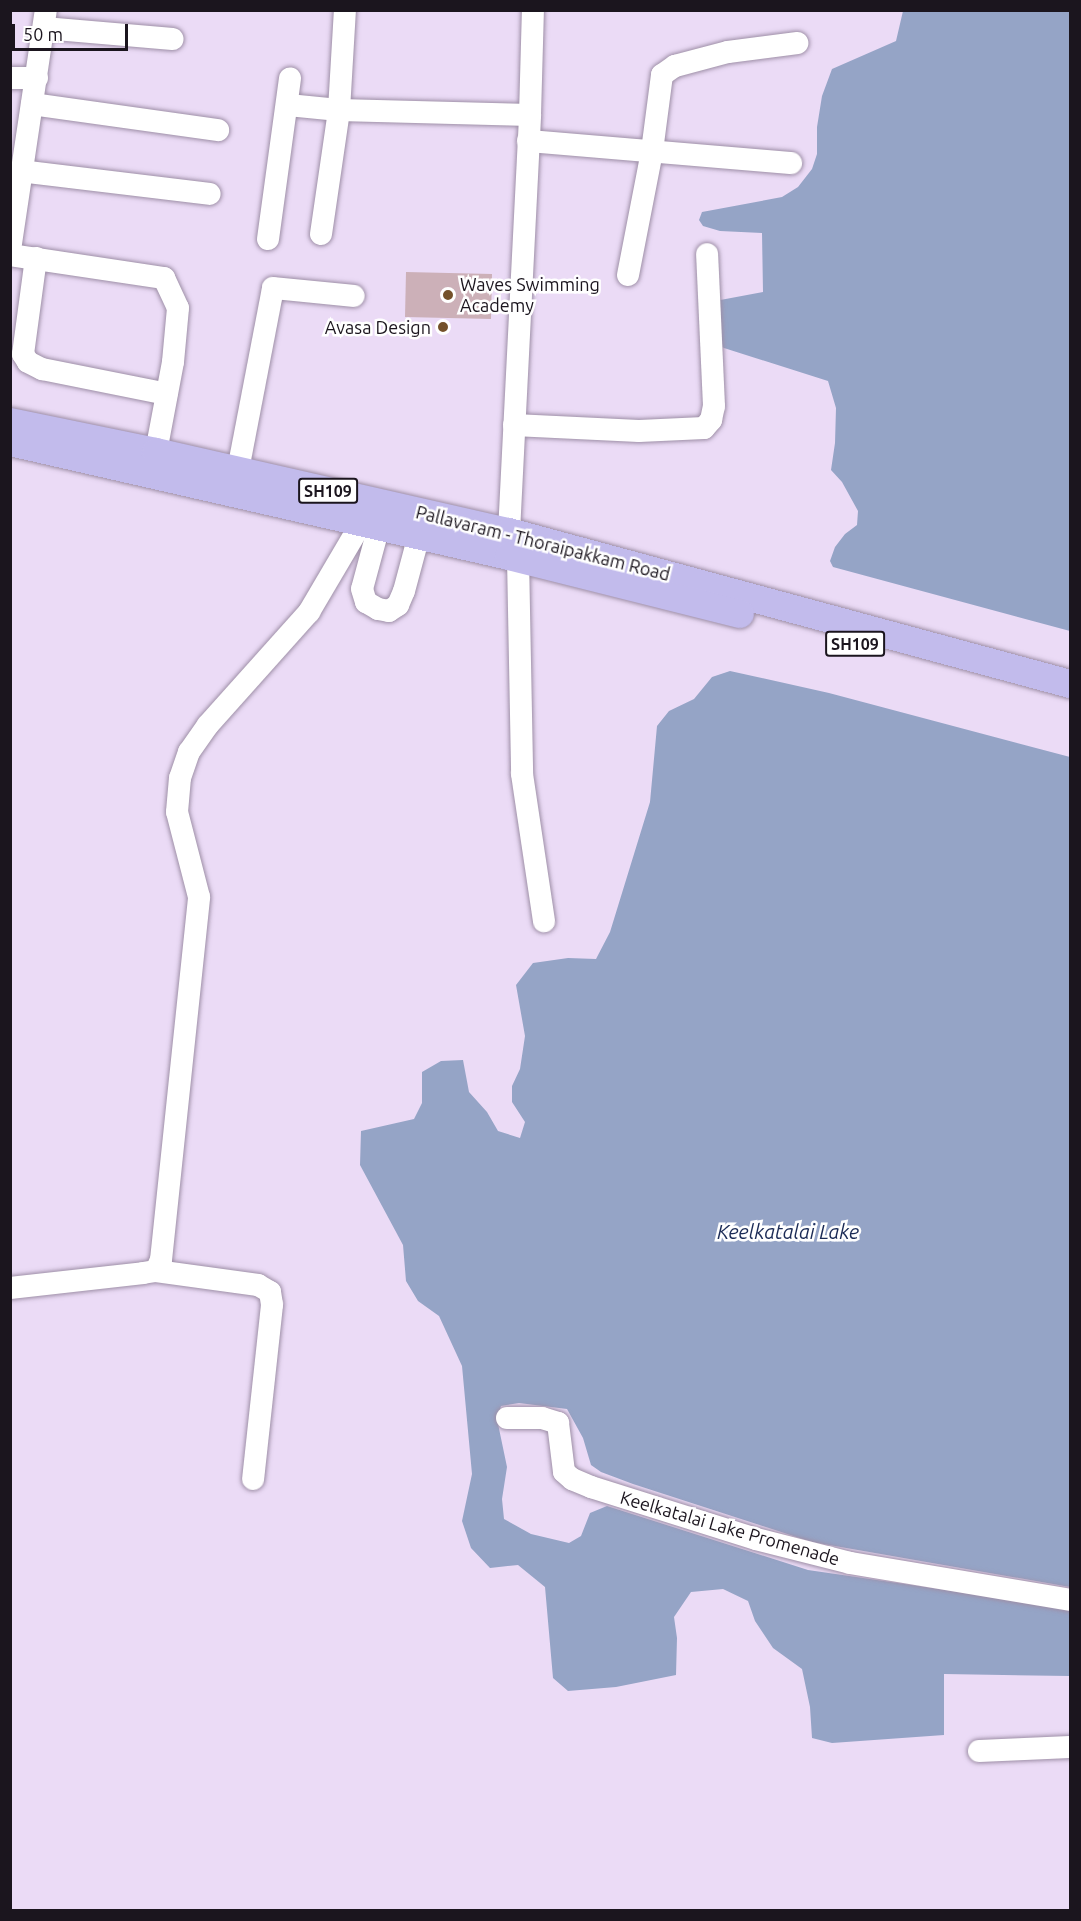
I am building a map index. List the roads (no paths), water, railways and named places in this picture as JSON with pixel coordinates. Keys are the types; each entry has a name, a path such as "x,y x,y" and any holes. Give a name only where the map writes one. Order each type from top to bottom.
{"main road":[{"name":"Pallavaram - Thoraipakkam Road","path":"10,422 238,470 509,532 1071,684"},
{"name":"Pallavaram - Thoraipakkam Road","path":"10,442 519,558 1071,698"}],"street":[{"path":"321,234 339,110 345,10"},
{"path":"509,532 530,115 532,10"},
{"path":"11,248 20,171 45,19 173,39"},
{"path":"628,275 652,151 662,75 675,66 728,52 797,43"},
{"path":"10,78 36,78"},
{"path":"268,238 290,78"},
{"path":"32,104 218,130"},
{"path":"288,105 339,110 530,115"},
{"path":"528,141 791,164"},
{"path":"20,171 210,194"},
{"path":"514,425 639,431 704,428 711,420 714,406 707,254"},
{"path":"10,255 164,278 178,308 167,394 156,452"},
{"path":"36,258 23,354 28,362 42,369 167,394"},
{"path":"238,470 273,288 354,296"},
{"path":"370,524 362,589 366,602 378,609 389,611 398,605 419,536"},
{"path":"156,1270 163,1250 199,897 177,812 180,778 189,752 208,725 309,612 370,524"},
{"path":"519,558 522,774 544,921"},
{"path":"10,1288 83,1282 156,1270 258,1285 270,1292 272,1305 253,1479"},
{"name":"Keelkatalai Lake Promenade","path":"507,1418 542,1418 558,1424 564,1472 572,1479 591,1487 756,1539 850,1563 1071,1600"},
{"path":"979,1751 1071,1747"}],"water":[{"path":"903,11 1070,11 1070,631 833,567 830,561 835,547 845,534 857,525 858,511 842,482 831,470 835,443 836,408 828,381 724,348 716,343 715,301 763,292 762,233 720,231 703,226 699,220 702,212 782,197 798,187 812,169 817,154 817,127 822,96 832,69 896,41"},
{"name":"Keelkatalai Lake","path":"730,671 829,693 1070,757 1070,1587 812,1542 633,1484 601,1472 591,1465 583,1438 567,1409 519,1403 501,1406 497,1419 507,1467 502,1499 504,1519 531,1534 569,1543 581,1536 590,1513 607,1506 808,1570 1070,1608 1070,1676 944,1674 944,1735 832,1743 812,1738 810,1707 802,1669 773,1648 755,1621 748,1601 723,1589 691,1592 674,1617 677,1638 676,1675 616,1687 568,1691 553,1678 545,1587 518,1565 490,1568 471,1548 462,1521 472,1474 462,1366 439,1316 418,1301 406,1281 403,1245 360,1165 361,1131 414,1119 422,1103 422,1072 441,1061 463,1060 469,1092 487,1112 498,1131 520,1138 525,1122 512,1102 512,1086 520,1069 525,1036 516,985 533,963 568,958 596,959 610,932 650,802 657,726 669,711 694,699 712,677"}],"place":[{"name":"Waves Swimming Academy","path":"448,295"},
{"name":"Avasa Design","path":"443,327"}]}
